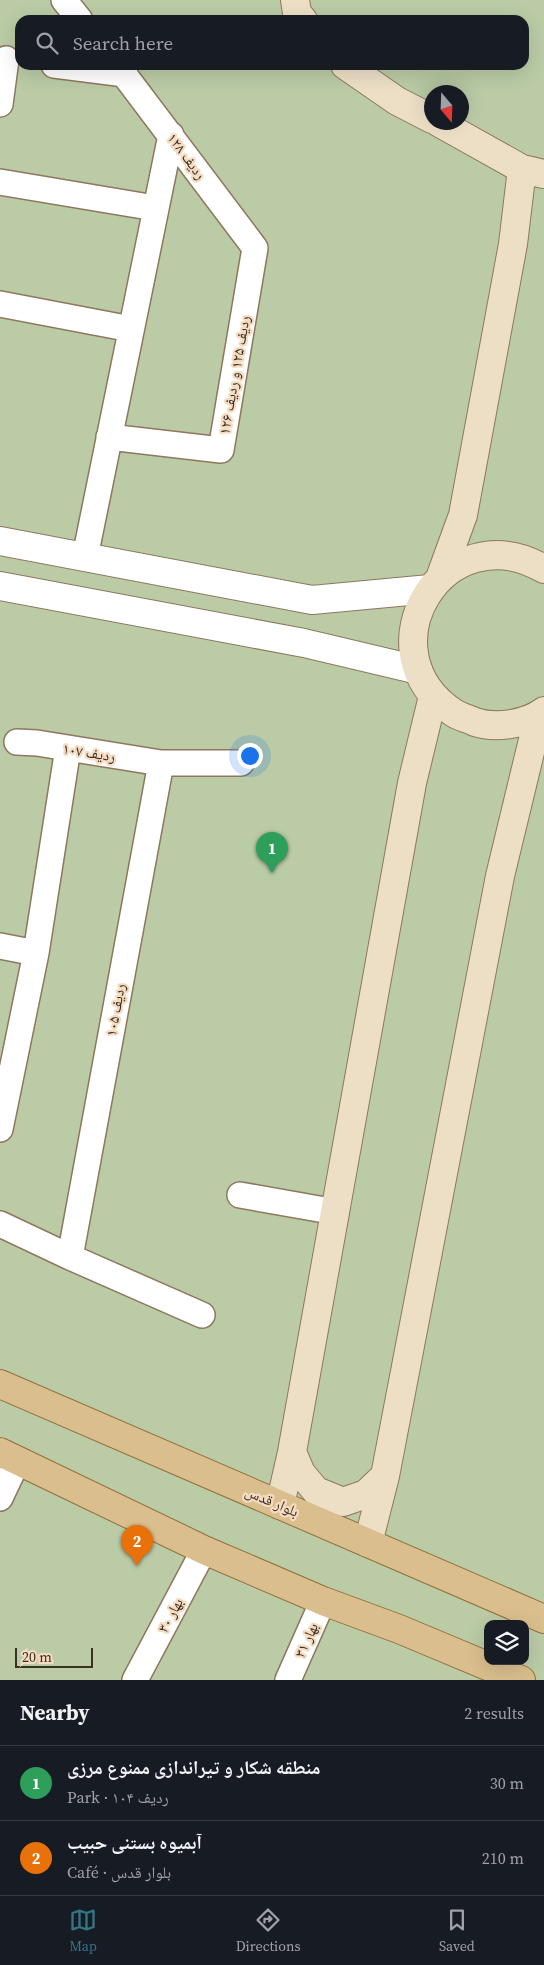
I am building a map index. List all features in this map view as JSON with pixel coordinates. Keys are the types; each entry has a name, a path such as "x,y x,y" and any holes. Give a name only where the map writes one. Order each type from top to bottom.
{"main road":[{"path":"352,70 397,102 424,115"},
{"path":"453,130 533,172 513,244 463,515 435,583 417,614 412,642 418,670 433,696 455,714 482,724 511,725 541,713"},
{"path":"435,583 460,564 483,556 507,555 530,561 544,569"},
{"path":"280,1505 292,1452 336,1212 412,783 433,696"},
{"path":"368,1543 385,1476 500,876 541,713"},
{"name":"بلوار قدس","path":"0,1384 544,1619"},
{"path":"292,1452 301,1473 316,1491 343,1502 366,1494 385,1476"},
{"path":"9,1456 204,1550 323,1601 400,1628 484,1673 521,1680"}],"street":[{"path":"64,0 76,15"},
{"path":"0,104 9,59"},
{"name":"ردیف ۱۲۸","path":"121,70 255,248"},
{"path":"85,557 171,135"},
{"path":"0,182 156,208"},
{"name":"ردیف ۱۲۵ و ردیف ۱۲۶","path":"109,437 221,450 255,248"},
{"path":"0,304 131,329"},
{"path":"0,541 312,600 435,583"},
{"path":"0,586 304,643 418,670"},
{"name":"ردیف ۱۰۷","path":"17,742 161,763 241,763"},
{"path":"0,1129 7,1062 36,953 68,748"},
{"name":"ردیف ۱۰۵","path":"70,1257 161,763"},
{"path":"0,946 36,953"},
{"path":"240,1195 336,1212"},
{"path":"0,1224 202,1315"},
{"path":"0,1498 9,1456"},
{"name":"بهار ۳۰","path":"135,1680 204,1550"},
{"name":"بهار ۳۱","path":"288,1680 323,1601"}],"green space":[{"path":"0,0 544,0 544,1680 0,1680"}],"place":[{"name":"منطقه شکار و تیراندازی ممنوع مرزی","path":"272,873"},
{"name":"آبمیوه بستنی حبیب","path":"137,1566"}]}
